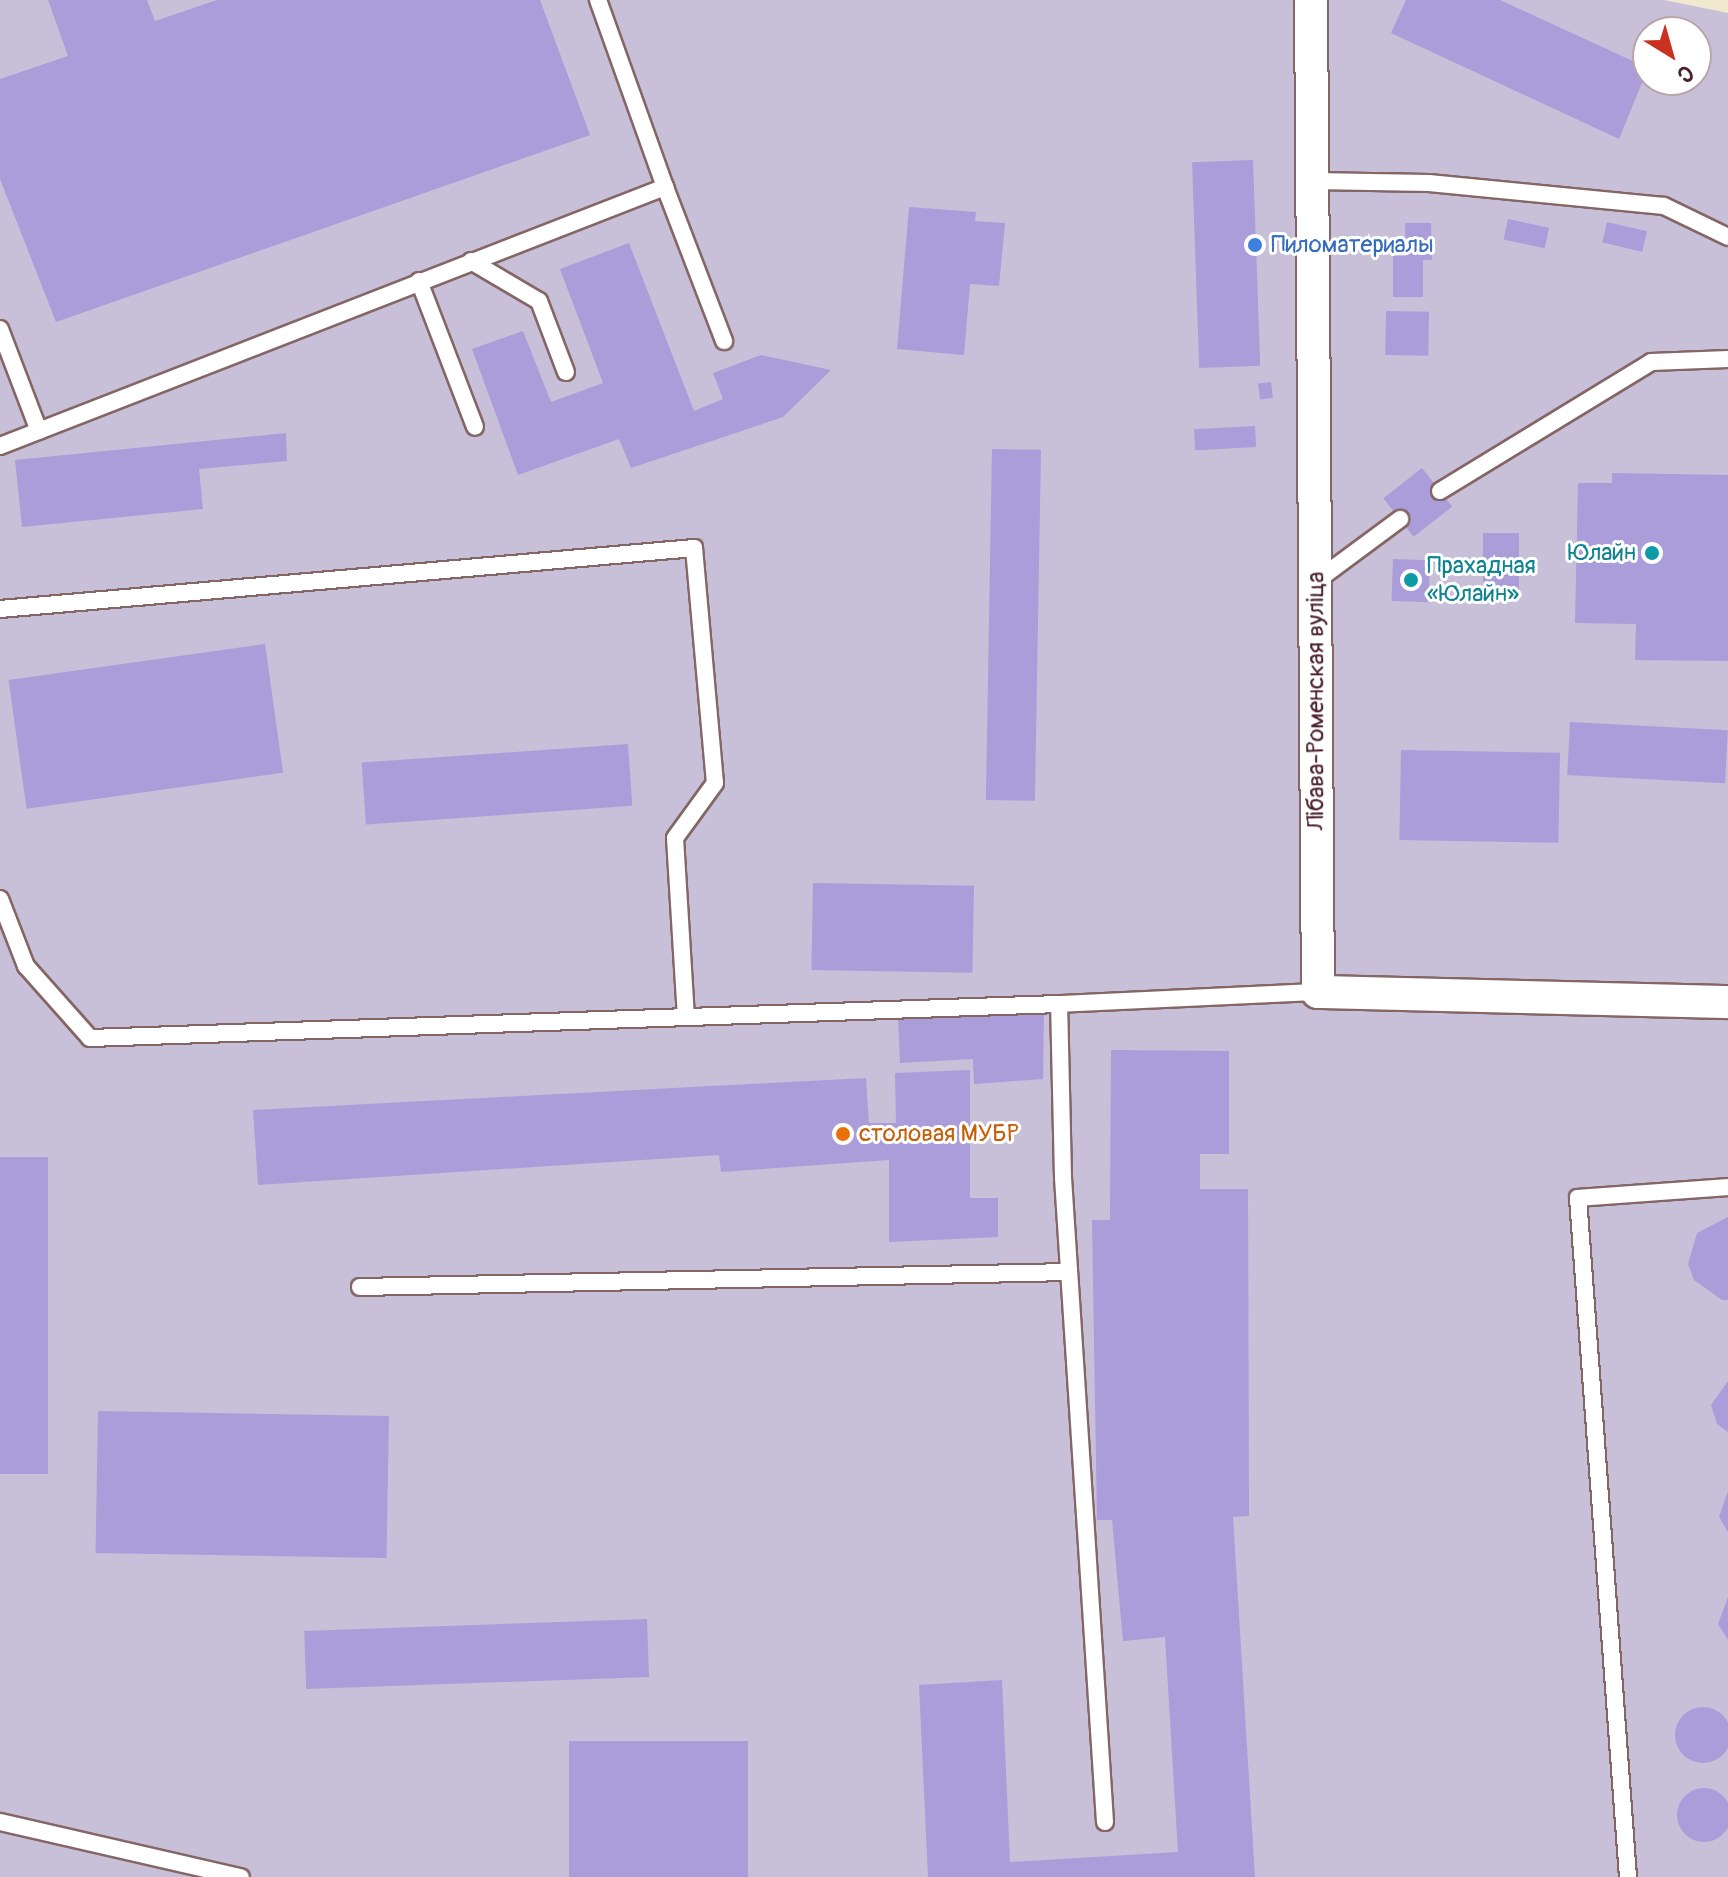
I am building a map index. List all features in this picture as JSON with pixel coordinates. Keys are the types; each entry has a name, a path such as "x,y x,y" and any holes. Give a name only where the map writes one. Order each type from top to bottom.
{"street":[{"name":"Лібава-Роменская вуліца","path":"1311,0 1318,992"},
{"path":"1318,992 1728,1002"}],"lane":[{"path":"598,0 724,341"},
{"path":"1313,181 1429,183 1664,206 1728,237"},
{"path":"0,446 665,187"},
{"path":"471,261 539,301 566,372"},
{"path":"419,281 475,427"},
{"path":"0,329 39,431"},
{"path":"1440,491 1651,362 1728,359"},
{"path":"1315,582 1370,546 1400,519"},
{"path":"0,609 694,548 715,783 675,838 686,1017"},
{"path":"0,899 26,966 90,1038 1318,992"},
{"path":"1059,1004 1069,1272 1105,1822"},
{"path":"1628,1877 1578,1198 1728,1187"},
{"path":"360,1287 1069,1272"},
{"path":"0,1822 241,1877"}],"shaded area":[{"path":"0,0 1664,0 1728,13 1728,1877 0,1877"}],"building":[{"path":"48,0 147,0 155,21 217,0 540,0 590,135 56,322 0,179 0,79 68,56"},
{"path":"1406,0 1500,0 1632,61 1632,96 1637,96 1619,139 1391,33"},
{"path":"1253,160 1260,366 1199,368 1192,162"},
{"path":"909,207 976,212 975,221 1005,223 999,286 970,284 964,355 897,349"},
{"path":"1508,219 1549,228 1545,248 1504,240"},
{"path":"1607,222 1647,231 1642,252 1602,242"},
{"path":"1405,223 1431,223 1432,260 1423,260 1423,297 1393,297 1393,256 1406,256"},
{"path":"629,243 694,411 723,399 713,373 761,355 831,370 783,417 631,468 619,439 518,475 472,349 523,331 551,402 603,383 560,269"},
{"path":"1386,311 1429,312 1428,356 1385,355"},
{"path":"1271,382 1273,398 1260,399 1258,384"},
{"path":"1255,426 1256,447 1195,450 1194,429"},
{"path":"286,433 287,461 199,469 203,509 22,527 15,460"},
{"path":"992,449 1041,450 1035,801 986,800"},
{"path":"1422,468 1452,507 1414,537 1383,498"},
{"name":"Юлайн","path":"1612,473 1728,475 1728,661 1635,660 1636,624 1575,623 1578,483 1612,483"},
{"path":"1483,533 1519,533 1519,595 1483,595"},
{"name":"Прахадная «Юлайн»","path":"1393,559 1430,560 1429,602 1392,601"},
{"path":"265,644 283,773 27,809 9,680"},
{"path":"1570,722 1728,730 1725,783 1567,775"},
{"path":"628,744 632,806 366,824 362,763"},
{"path":"1401,750 1560,753 1558,843 1399,840"},
{"path":"813,883 974,886 972,973 811,970"},
{"path":"1044,1010 1043,1079 974,1084 973,1059 900,1063 898,1017"},
{"path":"1111,1050 1229,1051 1229,1154 1200,1154 1200,1189 1248,1189 1249,1516 1233,1517 1255,1877 928,1877 919,1685 1002,1680 1010,1862 1178,1852 1165,1637 1123,1641 1112,1520 1097,1520 1092,1220 1110,1220"},
{"path":"970,1070 970,1198 998,1198 998,1237 889,1242 889,1160 721,1172 719,1155 258,1185 253,1110 866,1078 869,1123 896,1123 895,1073"},
{"path":"0,1157 48,1157 48,1474 0,1474"},
{"path":"1728,1217 1728,1300 1722,1300 1694,1280 1688,1264 1697,1233"},
{"path":"1728,1381 1728,1432 1717,1424 1711,1405"},
{"path":"98,1411 389,1416 386,1558 96,1553"},
{"path":"1728,1491 1728,1532 1719,1517"},
{"path":"1728,1597 1728,1640 1718,1624"},
{"path":"647,1619 649,1677 306,1689 304,1631"},
{"path":"1703,1707 1723,1715 1731,1735 1723,1755 1703,1763 1683,1755 1675,1735 1683,1715"},
{"path":"569,1741 748,1741 748,1877 569,1877"},
{"path":"1704,1788 1723,1796 1731,1815 1723,1834 1704,1842 1685,1834 1677,1815 1685,1796"}],"place":[{"name":"Пиломатериалы","path":"1255,245"},
{"name":"Юлайн","path":"1652,553"},
{"name":"Прахадная «Юлайн»","path":"1411,580"},
{"name":"столовая МУБР","path":"843,1134"}]}
